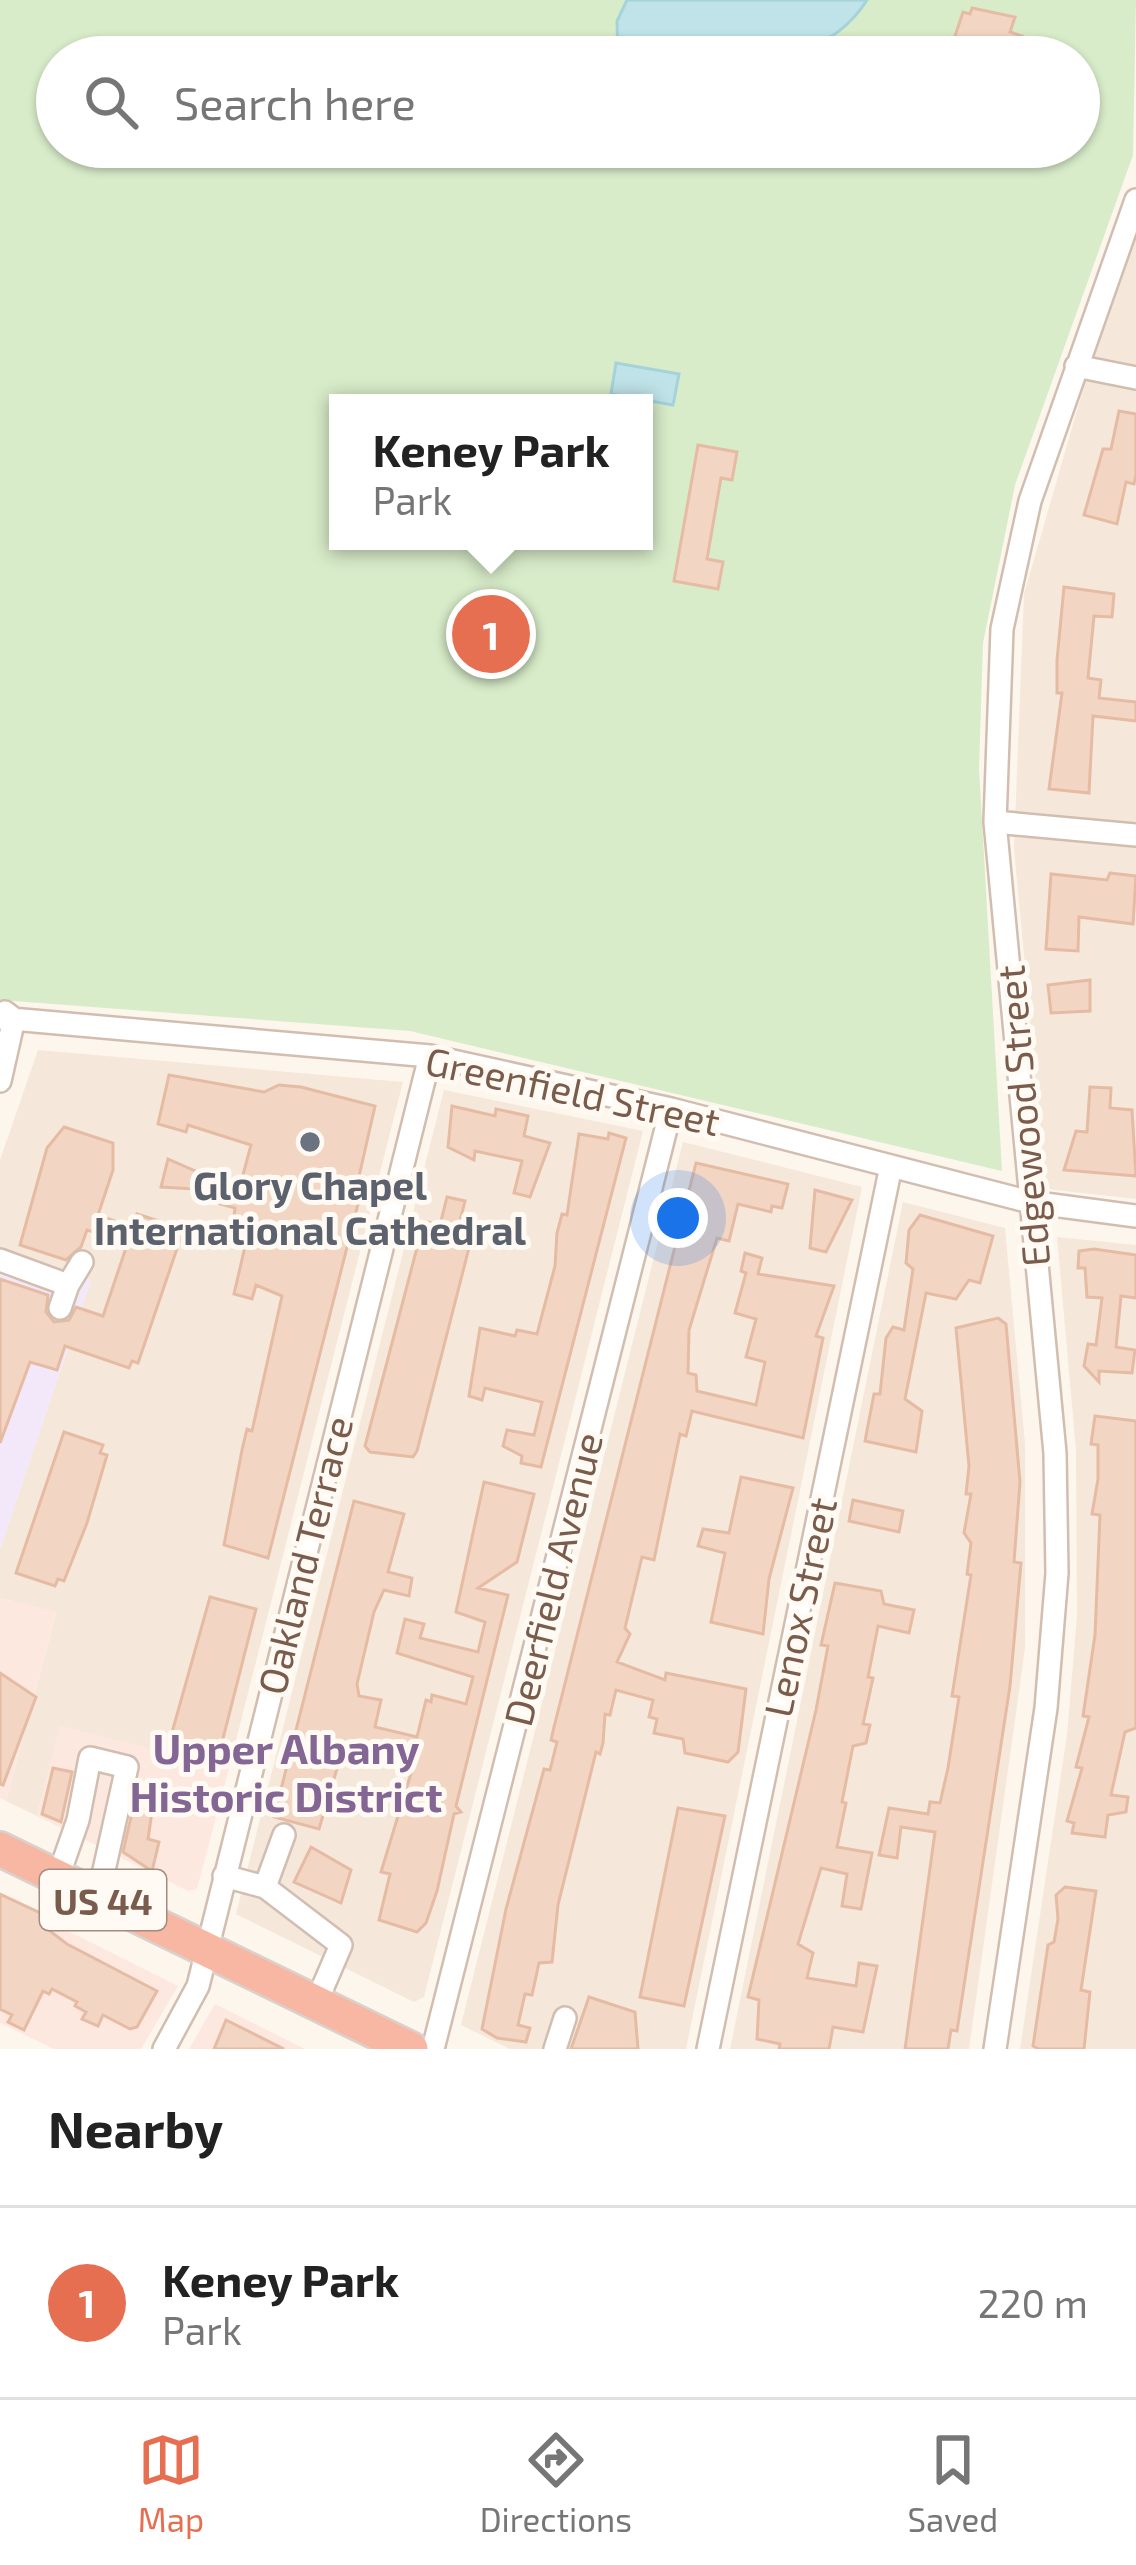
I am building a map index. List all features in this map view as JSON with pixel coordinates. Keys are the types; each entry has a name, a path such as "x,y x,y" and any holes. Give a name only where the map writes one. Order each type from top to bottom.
{"highway":[{"name":"US 44","path":"0,1849 411,2049"}],"street":[{"name":"Edgewood Street","path":"994,2049 1046,1708 1057,1573 1055,1453 995,822 1002,629 1030,501 1136,200"},
{"path":"1076,366 1136,378"},
{"path":"995,822 1136,835"},
{"path":"0,1081 5,1015"},
{"name":"Greenfield Street","path":"5,1015 430,1056 671,1109 1030,1202 1136,1216"},
{"name":"Oakland Terrace","path":"164,2049 194,1998 207,1950 430,1056"},
{"name":"Deerfield Avenue","path":"433,2049 671,1109"},
{"name":"Lenox Street","path":"708,2049 891,1166"},
{"path":"0,1259 68,1285"},
{"path":"60,1308 82,1262"},
{"path":"58,1877 78,1820 91,1759 128,1767 98,1897"},
{"path":"265,1887 284,1835"},
{"path":"224,1876 265,1887 341,1945 316,2003"},
{"path":"555,2049 565,2018"}],"shaded area":[{"path":"1136,229 1136,1199 1046,1189 1014,849 1024,594 1106,310"},
{"path":"38,1050 403,1082 229,1768 60,1727 37,1816 6,1801 56,1613 0,1598 0,1549 91,1280 0,1249 0,1160"},
{"path":"444,1090 643,1131 424,1997 414,2002 236,1914"},
{"path":"683,1142 862,1187 686,2049 510,2049 461,2025"},
{"path":"903,1202 1005,1228 1025,1444 1025,1648 969,2049 730,2049"},
{"path":"1057,1237 1136,1245 1136,2049 1020,2049 1067,1735 1077,1615 1076,1450"},
{"path":"0,1249 91,1280 0,1549"},
{"path":"0,1598 56,1612 6,1801 0,1798"},
{"path":"60,1726 229,1768 197,1889 188,1891 37,1816"},
{"path":"0,1897 178,1986 141,2049 54,2049 0,2023"},
{"path":"215,2004 305,2049 189,2049"}],"green space":[{"path":"0,0 1136,0 1133,155 1015,485 983,643 979,768 1002,1171 410,1031 0,1000"}],"water":[{"path":"627,0 867,0 831,36 617,36 617,21"},
{"path":"616,363 679,374 673,405 653,401 653,394 611,394"}],"building":[{"path":"972,8 1015,17 1010,32 1022,36 955,36 963,12 970,14"},
{"path":"1119,411 1136,414 1136,475 1134,484 1126,482 1117,524 1084,515 1103,449 1111,449"},
{"path":"698,445 737,452 732,480 721,478 707,559 723,562 718,589 674,581"},
{"path":"1064,587 1114,594 1112,617 1094,616 1088,678 1101,680 1099,698 1136,702 1136,721 1093,716 1089,793 1049,789 1062,693 1057,693 1057,660"},
{"path":"1110,873 1136,876 1133,924 1079,917 1078,951 1046,949 1051,874 1107,880"},
{"path":"1090,980 1090,1011 1051,1013 1048,985"},
{"path":"169,1075 264,1092 279,1085 301,1087 375,1106 353,1203 358,1204 268,1558 224,1545 242,1450 247,1429 252,1431 282,1296 256,1285 252,1299 234,1294 247,1238 232,1234 235,1208 206,1200 211,1180 240,1186 251,1145 188,1125 186,1132 158,1124"},
{"path":"1090,1087 1111,1088 1110,1108 1132,1110 1136,1176 1064,1170 1076,1131 1087,1132"},
{"path":"452,1106 495,1116 496,1109 528,1116 524,1136 550,1143 530,1197 514,1193 522,1161 475,1151 474,1160 448,1147"},
{"path":"64,1127 113,1143 113,1170 98,1215 133,1228 137,1214 177,1227 175,1234 181,1237 138,1363 132,1361 129,1368 65,1346 57,1370 30,1362 0,1443 0,1279 48,1295 46,1312 54,1322 69,1320 76,1307 103,1316 128,1242 87,1230 81,1247 66,1260 20,1245 47,1148"},
{"path":"609,1133 626,1138 541,1467 521,1463 522,1456 503,1446 507,1430 534,1435 542,1402 485,1388 482,1400 469,1396 480,1328 515,1336 517,1330 537,1334 555,1266 557,1233 562,1214 567,1215 579,1134 608,1139"},
{"path":"168,1159 200,1173 195,1189 161,1187"},
{"path":"696,1163 788,1184 782,1208 772,1206 771,1212 738,1204 729,1241 717,1238 689,1330 688,1373 696,1375 697,1391 756,1405 765,1362 746,1357 756,1319 735,1313 746,1273 741,1271 745,1253 762,1258 758,1274 834,1286 816,1336 823,1338 803,1438 692,1411 686,1436 680,1434 654,1560 642,1557 625,1628 630,1634 617,1662 665,1680 666,1673 746,1689 738,1752 728,1762 685,1753 683,1739 654,1733 657,1719 649,1717 653,1700 616,1690 610,1715 605,1714 603,1743 600,1754 596,1752 558,1905 552,1962 539,1963 532,1995 525,1994 518,2025 530,2028 526,2042 497,2038 482,2029 506,1909 544,1769 550,1770 557,1742 551,1740 553,1731"},
{"path":"815,1190 852,1200 826,1252 810,1248"},
{"path":"447,1197 465,1201 458,1229 469,1232 471,1240 417,1451 413,1457 370,1452 365,1446 424,1221 440,1225"},
{"path":"920,1215 993,1236 980,1283 969,1280 956,1299 926,1293 905,1399 922,1411 916,1452 865,1441 874,1394 880,1394 886,1338 893,1327 904,1330 913,1269 906,1263 909,1230"},
{"path":"1079,1251 1136,1255 1136,1298 1121,1296 1116,1347 1135,1350 1132,1373 1099,1371 1099,1382 1084,1366 1088,1344 1096,1345 1102,1298 1087,1297 1085,1268 1078,1268"},
{"path":"998,1318 1006,1324 1020,1482 1014,1562 1021,1563 1010,1686 957,2031 951,2030 948,2049 905,2049 935,1832 901,1827 897,1858 879,1855 889,1808 928,1814 930,1802 940,1803 948,1768 959,1697 952,1696 971,1575 967,1574 971,1543 964,1533 971,1494 966,1494 969,1466 956,1328"},
{"path":"1095,1416 1136,1421 1136,1728 1125,1732 1111,1795 1128,1797 1126,1812 1108,1815 1105,1837 1072,1833 1074,1823 1067,1821 1082,1768 1076,1767 1089,1717 1083,1716 1095,1635 1100,1515 1092,1514 1098,1479 1098,1445 1091,1444"},
{"path":"64,1432 103,1445 100,1453 107,1455 64,1581 58,1579 55,1586 16,1573"},
{"path":"741,1477 793,1488 769,1579 763,1634 711,1622 725,1553 698,1546 703,1529 729,1533"},
{"path":"484,1482 534,1494 517,1562 478,1588 508,1595 456,1806 461,1812 454,1814 437,1891 426,1923 417,1932 379,1920 390,1874 381,1872 412,1770 342,1752 319,1829 274,1817 354,1501 404,1514 388,1572 412,1578 409,1596 384,1590 374,1612 357,1684 359,1696 381,1700 375,1727 417,1737 426,1700 431,1702 432,1695 466,1704 473,1677 397,1653 405,1619 424,1624 420,1638 478,1652 485,1622 456,1612"},
{"path":"853,1500 903,1511 899,1532 849,1521"},
{"path":"835,1583 881,1591 884,1604 914,1610 909,1633 878,1626 863,1724 870,1725 866,1743 853,1746 842,1802 846,1803 837,1847 872,1853 861,1909 842,1906 847,1874 821,1868 798,1944 813,1953 807,1978 856,1986 859,1963 877,1966 863,2032 833,2027 829,2049 779,2049 780,2044 757,2039 759,2000 748,1997 816,1710 828,1646 821,1645"},
{"path":"210,1597 256,1609 218,1758 169,1743"},
{"path":"0,1673 36,1697 3,1785 0,1784"},
{"path":"53,1768 72,1772 61,1822 42,1814"},
{"path":"134,1804 152,1812 148,1839 159,1842 152,1871 123,1852"},
{"path":"678,1808 725,1816 684,2006 640,1997"},
{"path":"311,1847 351,1870 341,1903 294,1882"},
{"path":"1065,1887 1096,1891 1081,1990 1090,1992 1084,2049 1039,2049 1033,2046 1048,1945 1054,1942 1058,1919 1056,1895"},
{"path":"0,1894 51,1918 46,1928 67,1944 157,1991 137,2027 130,2029 103,2015 98,2026 82,2019 86,2012 75,2006 77,2002 52,1989 49,1994 43,1991 24,2030 8,2022 12,2015 0,2009"},
{"path":"589,1997 635,2012 638,2049 571,2049"},
{"path":"226,2020 284,2049 214,2049"}],"place":[{"name":"Keney Park","path":"491,634"},
{"name":"Glory Chapel International Cathedral","path":"310,1142"}],"district":[{"name":"Upper Albany Historic District","path":"286,1771"}]}
